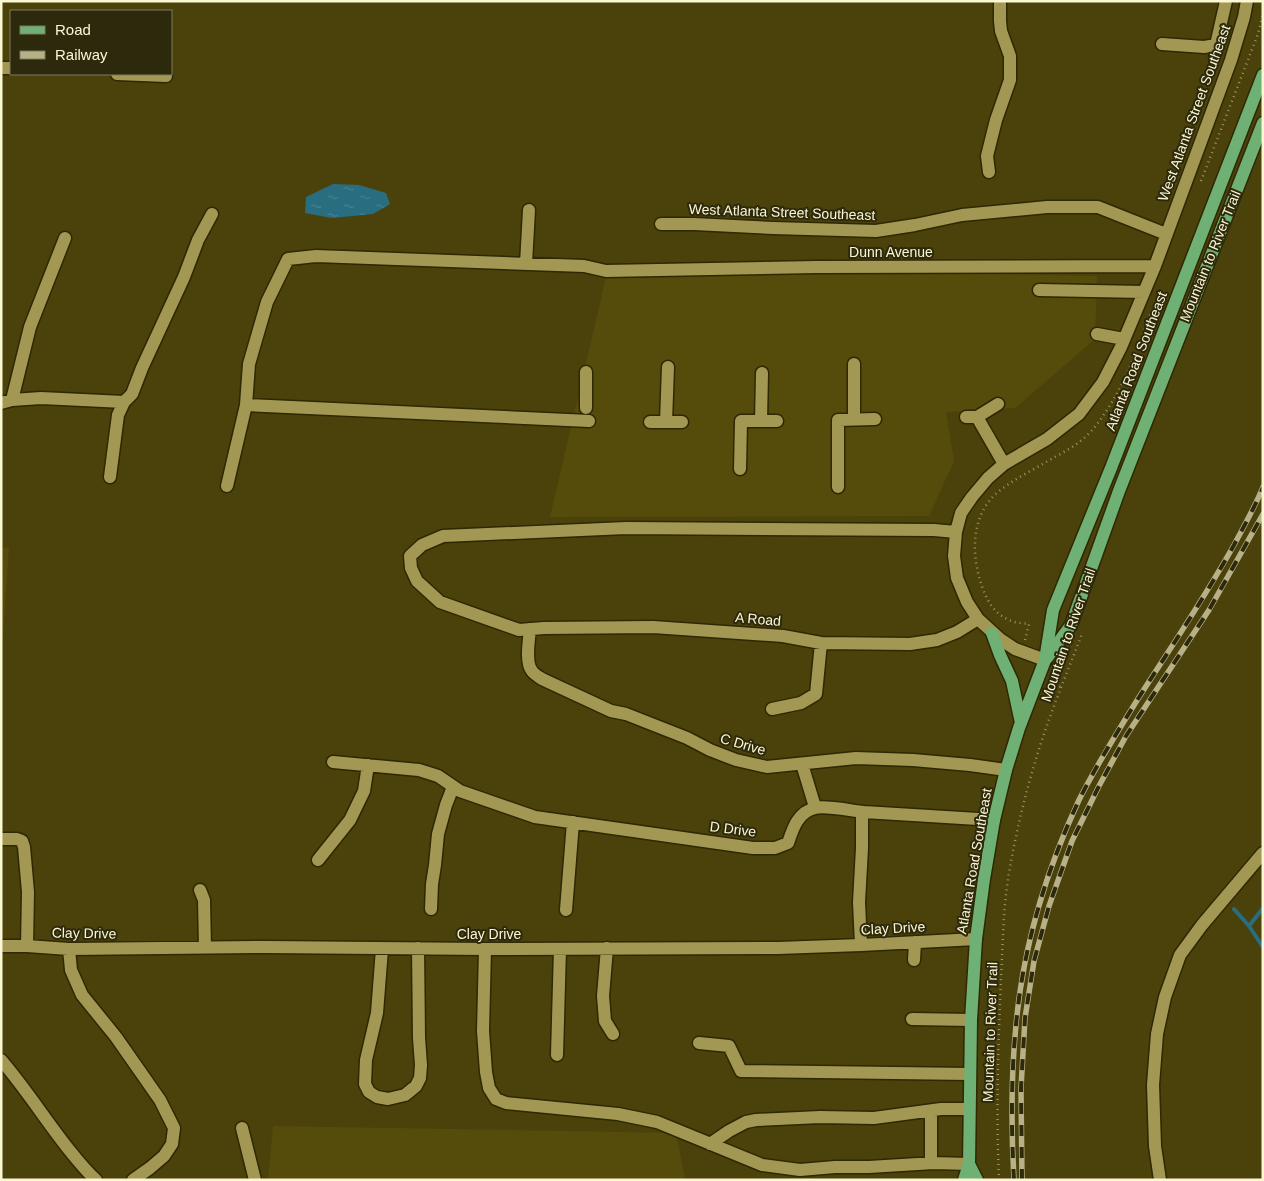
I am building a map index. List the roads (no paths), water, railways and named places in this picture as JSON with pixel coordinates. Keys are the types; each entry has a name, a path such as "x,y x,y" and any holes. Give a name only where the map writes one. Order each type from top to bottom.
{"main road":[{"name":"Atlanta Road Southeast","path":"964,1180 969,1164 971,1020 976,939 994,820 1006,770 1021,723 1045,660 1053,610 1111,468 1263,75"},
{"name":"Atlanta Road Southeast","path":"1045,660 1071,625 1119,491 1263,123"},
{"path":"992,633 1012,681 1021,723"},
{"name":"Atlanta Road Southeast","path":"969,1164 977,1180"}],"street":[{"path":"989,172 987,156 996,120 1010,80 1010,56 1001,31 1000,1"},
{"path":"1216,44 1226,1"},
{"name":"West Atlanta Street Southeast","path":"1045,660 1015,649 1000,640 978,619 967,602 957,578 954,556 956,532 961,513 988,478 1004,464 1047,439 1079,414 1103,382 1124,339 1154,266 1231,60 1244,18 1247,1"},
{"path":"1162,44 1204,47 1216,44 1235,47"},
{"path":"142,75 166,76"},
{"name":"West Atlanta Street Southeast","path":"661,224 876,231 962,215 1047,207 1098,207 1166,234"},
{"path":"526,264 528,210"},
{"path":"110,477 118,415 124,402 132,394 198,240 212,214"},
{"path":"65,238 30,327 6,401 41,398 124,402"},
{"name":"Dunn Avenue","path":"246,405 249,364 267,302 288,259 316,256 584,266 606,271 826,267 1154,266"},
{"path":"1039,290 1144,292"},
{"path":"1097,334 1124,339"},
{"path":"854,364 854,419"},
{"path":"666,422 668,367"},
{"path":"586,372 586,408"},
{"path":"761,421 762,373"},
{"path":"998,404 971,417 1004,464"},
{"path":"227,486 246,405 589,421"},
{"path":"838,487 838,420 875,419"},
{"path":"740,469 741,421 777,421"},
{"path":"650,422 682,422"},
{"name":"A Road","path":"956,532 934,530 626,528 443,536 422,545 410,556 411,568 417,581 440,602 519,630 653,627 783,636 821,643 910,644 937,640 957,632 978,619"},
{"name":"C Drive","path":"530,630 528,660 530,669 542,679 611,711 626,714 736,760 767,767 856,758 914,760 1006,770"},
{"path":"772,709 801,703 816,694 821,643"},
{"name":"D Drive","path":"333,762 419,770 438,776 460,791 535,817 753,848 775,848 788,843 795,823 803,814 815,807"},
{"path":"802,764 815,807 862,812 994,820"},
{"path":"318,860 350,820 364,791 368,765"},
{"path":"431,909 438,834 453,787"},
{"path":"861,946 859,902 862,812"},
{"path":"566,910 573,822"},
{"path":"1,839 17,839 22,841 24,847 28,892 27,946"},
{"path":"1160,1180 1154,1146 1153,1085 1157,1034 1165,997 1180,955 1202,925 1263,853"},
{"path":"200,890 204,900 205,948"},
{"name":"Clay Drive","path":"1,946 69,949 266,947 382,949 768,948 861,946 976,939"},
{"path":"914,960 915,942"},
{"path":"382,949 377,1013 366,1060 365,1084 369,1092 377,1097 388,1099 405,1096 416,1086 420,1078 418,948"},
{"path":"557,1055 560,948"},
{"path":"607,948 603,996 605,1022 613,1034"},
{"path":"69,949 71,970 82,995 116,1037 149,1084 160,1100 174,1128 172,1144 164,1156 133,1180"},
{"path":"484,949 483,1030 486,1072 489,1088 496,1098 506,1103 618,1114 657,1122 762,1166 800,1170 931,1163 969,1164"},
{"path":"912,1019 971,1020"},
{"path":"699,1043 728,1046 741,1071 970,1074"},
{"path":"1,1060 67,1147 96,1180"},
{"path":"710,1144 746,1122 756,1120 820,1117 874,1118 931,1110 969,1109"},
{"path":"931,1110 931,1163"},
{"path":"242,1128 255,1180"}],"water":[{"path":"333,184 359,185 386,193 390,204 373,214 332,218 305,213 306,197"}],"waterway":[{"path":"1249,926 1263,908"},
{"path":"1234,909 1249,926 1263,947"}],"railway":[{"path":"1014,1180 1012,1083 1019,996 1030,938 1056,854 1079,800 1106,750 1223,565 1263,487"},
{"path":"1022,1180 1021,1088 1025,1018 1034,961 1049,906 1072,841 1126,736 1209,610 1263,514"}]}
